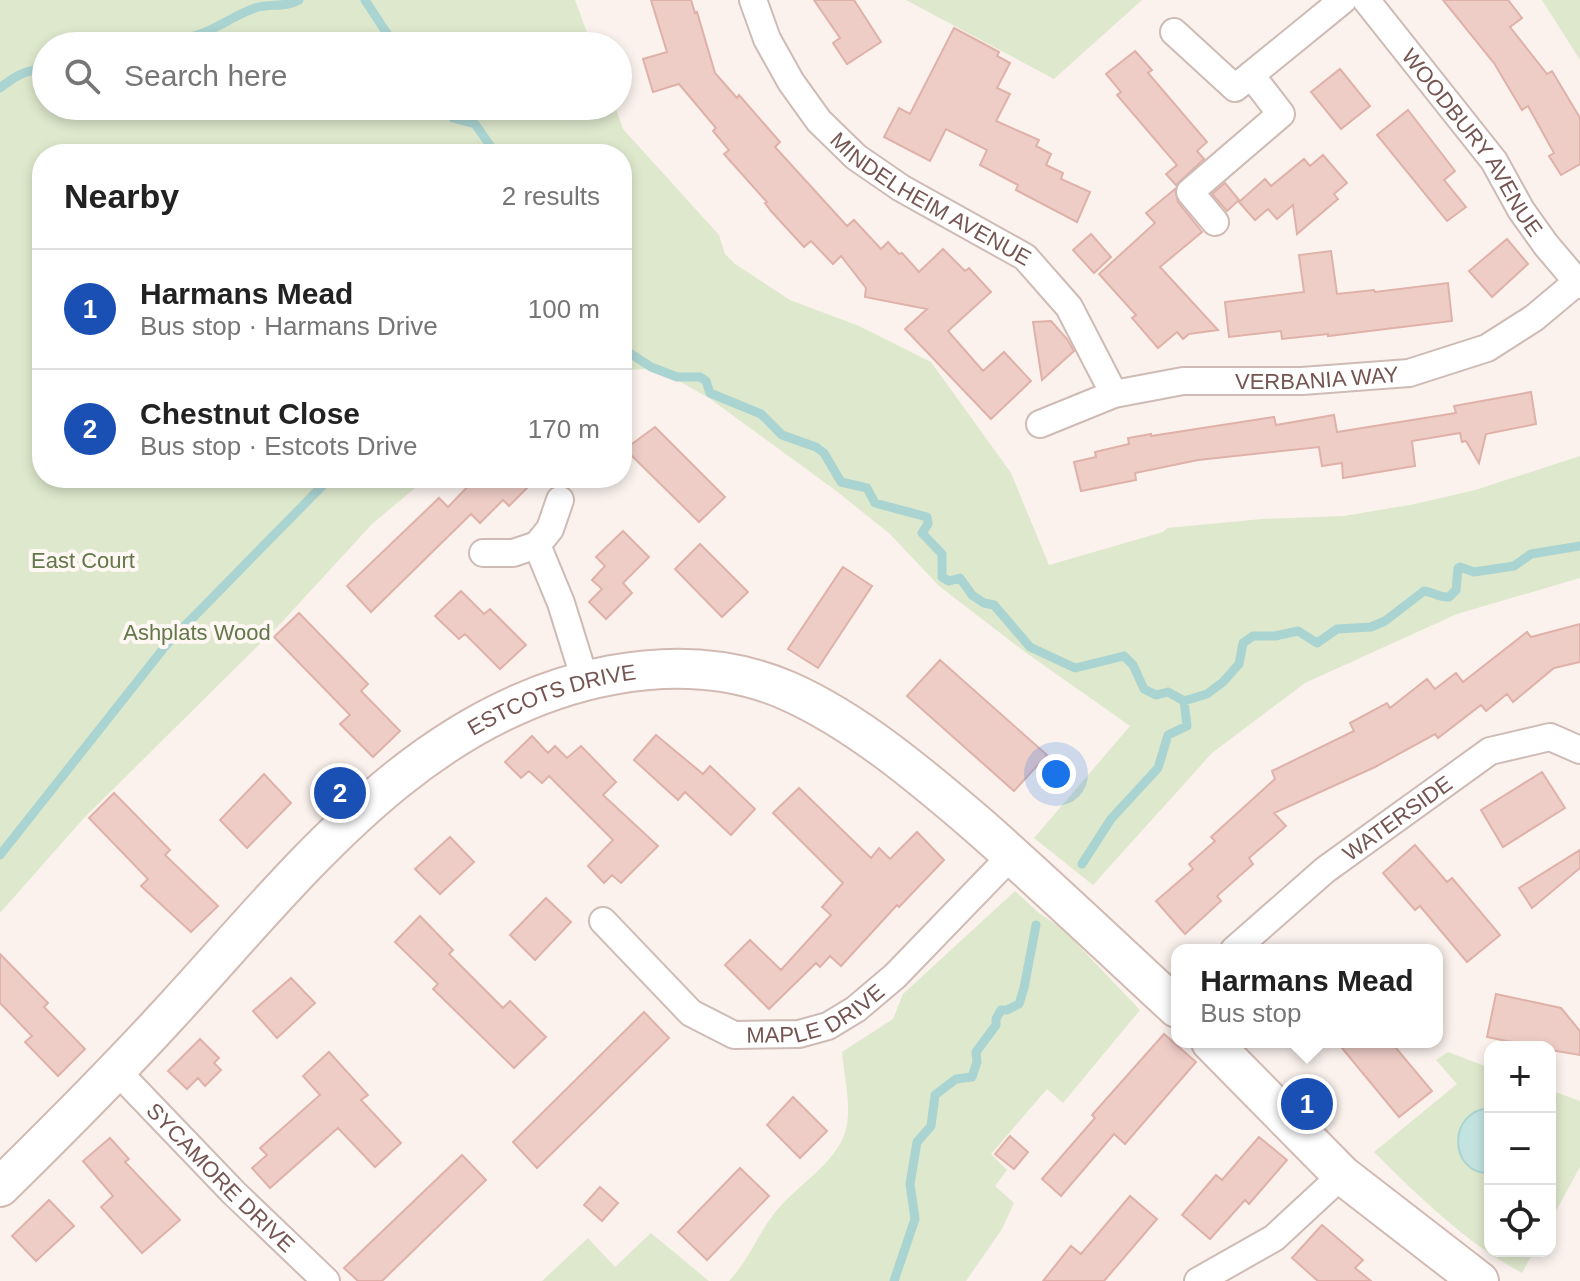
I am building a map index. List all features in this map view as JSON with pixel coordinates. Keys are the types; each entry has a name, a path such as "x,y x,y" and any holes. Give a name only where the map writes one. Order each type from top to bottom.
{"street":[{"name":"MINDELHEIM AVENUE","path":"753,0 767,39 791,82 819,121 856,157 901,188 1025,257 1069,307 1114,394"},
{"path":"1174,32 1235,88 1343,0"},
{"name":"WOODBURY AVENUE","path":"1366,0 1494,161 1521,210 1578,283"},
{"path":"1215,222 1190,192 1281,114 1251,75"},
{"name":"VERBANIA WAY","path":"1040,424 1114,394 1183,381 1302,381 1409,373 1487,348 1534,318 1578,283"},
{"path":"483,553 513,553 537,545 550,529 560,500"},
{"path":"537,545 561,603 585,680"},
{"name":"ESTCOTS DRIVE","path":"0,1187 116,1070 317,853 401,776 458,735 510,707 585,680 648,669 700,668 745,676 790,692 848,726 911,767 1171,1001"},
{"name":"WATERSIDE","path":"1241,944 1325,870 1490,751 1550,737 1580,750"},
{"name":"MAPLE DRIVE","path":"603,921 691,1013 734,1035 799,1034 828,1026 856,1009 895,976 1012,855"},
{"path":"1217,1048 1342,1175 1479,1281"},
{"name":"SYCAMORE DRIVE","path":"116,1070 234,1193 326,1281"},
{"path":"1198,1281 1274,1238 1342,1175"}],"green space":[{"path":"0,0 575,0 587,32 32,32 32,120 620,120 623,129 719,235 725,254 735,264 790,300 859,326 931,362 1011,473 1049,565 1163,532 1167,528 1262,519 1344,516 1415,504 1475,490 1580,456 1580,578 1457,614 1305,683 1212,753 1093,885 1034,838 1130,726 939,586 890,534 709,398 677,380 648,369 632,370 632,144 32,144 32,488 415,488 372,524 281,623 83,819 0,913"},
{"path":"906,0 1142,0 1054,79"},
{"path":"1542,0 1580,0 1580,60"},
{"path":"1015,891 1063,929 1140,1010 1063,1103 1047,1089 991,1154 1007,1170 995,1186 1014,1203 1002,1229 966,1281 729,1281 773,1215 820,1169 843,1138 848,1107 842,1052 893,1019 903,994"},
{"path":"1448,1052 1484,1066 1484,1249 1426,1202 1374,1152 1457,1084 1436,1060"},
{"path":"1556,1092 1580,1101 1580,1167 1556,1211"},
{"path":"651,1233 709,1281 542,1281 588,1238 615,1267"},
{"path":"1495,1257 1531,1257 1522,1273"}],"water":[{"path":"1484,1110 1484,1172 1476,1171 1467,1164 1460,1154 1458,1142 1466,1120"}],"building":[{"path":"651,0 691,0 715,73 780,142 775,147 847,226 854,220 881,249 888,242 919,272 943,249 965,271 969,268 991,292 948,331 983,371 1004,352 1031,381 991,419 905,329 927,309 865,297 866,288 841,256 833,264 811,241 804,247 771,211 767,202 724,154 729,150 713,131 716,128 679,84 653,92 643,59 667,52"},
{"path":"814,0 854,0 881,42 847,64 833,43 840,38"},
{"path":"1443,0 1508,0 1522,18 1510,27 1547,74 1552,71 1580,118 1580,164 1561,175 1549,156 1554,153 1528,106 1522,110 1494,63"},
{"path":"954,28 999,52 997,56 1010,63 997,88 1010,94 996,121 1039,140 1036,146 1051,154 1046,165 1063,173 1061,179 1090,192 1077,222 1016,190 1018,185 980,165 987,150 946,129 930,161 884,137 899,108 910,114"},
{"path":"1135,51 1152,70 1148,73 1207,142 1197,151 1204,159 1176,185 1166,174 1177,165 1117,95 1121,92 1106,74"},
{"path":"1340,69 1370,106 1341,129 1311,92"},
{"path":"1408,110 1455,171 1444,180 1466,207 1447,221 1377,135"},
{"path":"1323,155 1347,183 1334,194 1338,199 1297,234 1293,205 1277,219 1268,209 1255,220 1239,202 1265,179 1271,186 1304,159 1310,166"},
{"path":"1225,183 1239,200 1227,211 1212,194"},
{"path":"1175,189 1178,202 1202,232 1160,267 1218,330 1189,334 1183,339 1177,332 1158,348 1132,318 1136,315 1099,274 1155,223 1146,213"},
{"path":"1091,234 1111,257 1094,273 1073,250"},
{"path":"1507,239 1528,264 1492,297 1469,271"},
{"path":"1331,251 1337,294 1448,283 1452,321 1328,336 1282,339 1281,331 1229,337 1225,302 1304,292 1299,255"},
{"path":"1051,321 1074,351 1042,380 1033,322"},
{"path":"1531,392 1536,424 1486,434 1479,463 1466,441 1462,442 1460,433 1412,441 1415,466 1343,478 1342,463 1322,466 1319,447 1198,460 1135,473 1136,480 1081,491 1074,462 1096,457 1095,452 1129,444 1128,438 1151,434 1274,417 1276,425 1334,415 1337,432 1456,413 1454,406"},
{"path":"655,427 725,497 699,522 632,456 632,444"},
{"path":"466,488 527,488 509,506 503,500 480,523 471,514 371,612 347,586 439,498 448,507"},
{"path":"623,531 649,557 623,583 632,593 606,619 589,602 602,589 592,580 605,566 596,557"},
{"path":"700,544 748,592 722,617 675,569"},
{"path":"843,567 872,586 818,668 788,649"},
{"path":"461,591 484,614 490,609 526,645 500,669 465,634 459,639 435,616"},
{"path":"299,613 368,684 361,691 400,731 373,757 340,724 350,715 274,637"},
{"path":"1580,624 1580,662 1554,668 1513,702 1507,694 1486,711 1481,705 1438,738 1435,734 1375,767 1274,813 1286,826 1249,858 1253,864 1217,896 1221,901 1185,934 1156,901 1193,869 1189,864 1215,841 1211,837 1275,779 1272,771 1354,731 1350,723 1387,703 1390,708 1427,679 1435,689 1456,673 1463,682 1527,632 1531,637"},
{"path":"940,660 1047,755 1014,791 907,696"},
{"path":"656,735 703,774 710,766 755,809 731,835 685,792 678,800 634,760"},
{"path":"532,736 548,753 555,746 567,758 581,746 616,782 603,795 658,846 621,883 612,875 604,883 588,866 613,840 549,776 542,783 529,771 521,778 505,762"},
{"path":"1542,772 1565,808 1503,847 1481,810"},
{"path":"264,774 291,803 247,848 220,820"},
{"path":"799,788 871,858 879,848 890,859 917,832 944,860 841,966 830,956 820,967 816,963 769,1009 725,965 750,940 781,970 831,915 822,907 843,883 773,813"},
{"path":"114,793 170,850 165,855 218,906 191,932 141,886 148,879 89,818"},
{"path":"450,837 474,862 440,894 415,869"},
{"path":"1415,845 1447,882 1452,878 1500,935 1467,962 1420,906 1415,910 1383,873"},
{"path":"1580,850 1580,868 1532,908 1519,888"},
{"path":"546,898 571,922 535,960 510,935"},
{"path":"420,916 453,950 449,954 503,1008 510,1001 546,1037 514,1068 433,989 438,984 395,942"},
{"path":"0,954 48,1003 44,1007 85,1049 58,1076 25,1042 32,1036 0,1003"},
{"path":"291,978 315,1003 277,1038 253,1011"},
{"path":"1496,994 1561,1008 1580,1031 1580,1055 1556,1051 1556,1041 1507,1041 1487,1037"},
{"path":"644,1012 669,1038 537,1168 513,1142"},
{"path":"1164,1034 1171,1040 1171,1048 1180,1048 1196,1062 1125,1144 1114,1134 1061,1196 1042,1179 1095,1118 1092,1115"},
{"path":"200,1039 219,1058 214,1063 221,1070 205,1086 198,1078 187,1089 168,1071"},
{"path":"1342,1048 1396,1048 1432,1091 1399,1117"},
{"path":"329,1052 368,1095 361,1100 401,1143 375,1167 338,1128 270,1188 252,1168 267,1155 260,1148 320,1095 303,1076"},
{"path":"793,1097 827,1131 800,1158 767,1125"},
{"path":"1010,1136 1028,1152 1014,1169 995,1154"},
{"path":"1259,1137 1287,1160 1249,1204 1245,1200 1210,1239 1182,1215 1216,1175 1222,1180"},
{"path":"110,1138 129,1159 125,1162 180,1220 142,1253 101,1207 113,1196 83,1161"},
{"path":"462,1155 486,1180 382,1281 358,1281 344,1268"},
{"path":"740,1168 769,1196 707,1260 678,1232"},
{"path":"600,1187 618,1203 602,1221 584,1205"},
{"path":"1130,1196 1157,1219 1104,1281 1043,1281 1071,1246 1081,1254"},
{"path":"49,1200 74,1226 36,1261 12,1236"},
{"path":"1322,1225 1363,1260 1355,1268 1371,1281 1318,1281 1292,1258"}],"waterway":[{"path":"205,32 255,8 299,0"},
{"path":"365,0 386,32"},
{"path":"0,88 32,70"},
{"path":"460,120 475,124 489,144"},
{"path":"632,355 651,367 677,377 700,377 706,381 710,393 761,414 782,435 816,447 824,453 841,482 867,488 875,503 927,517 928,524 922,533 942,554 942,577 949,581 960,578 972,595 994,605 1030,647 1075,668 1124,656 1133,665 1144,689 1156,695 1168,692 1184,701 1207,694 1223,682 1239,664 1243,643 1253,636 1275,636 1298,631 1317,643 1337,629 1371,627 1385,621 1424,591 1449,597 1456,590 1460,567 1474,572 1514,566 1531,554 1580,546"},
{"path":"0,855 167,644 320,488"},
{"path":"1082,864 1111,819 1158,768 1168,735 1187,726 1184,701"},
{"path":"894,1281 915,1219 910,1184 917,1142 931,1126 935,1095 956,1079 972,1077 977,1062 976,1052 996,1025 1001,1010 1019,1004 1036,925"}],"place":[{"name":"Chestnut Close","path":"340,793"},
{"name":"Harmans Mead","path":"1307,1104"}],"park label":[{"name":"East Court","path":"83,560"},
{"name":"Ashplats Wood","path":"197,632"}]}
